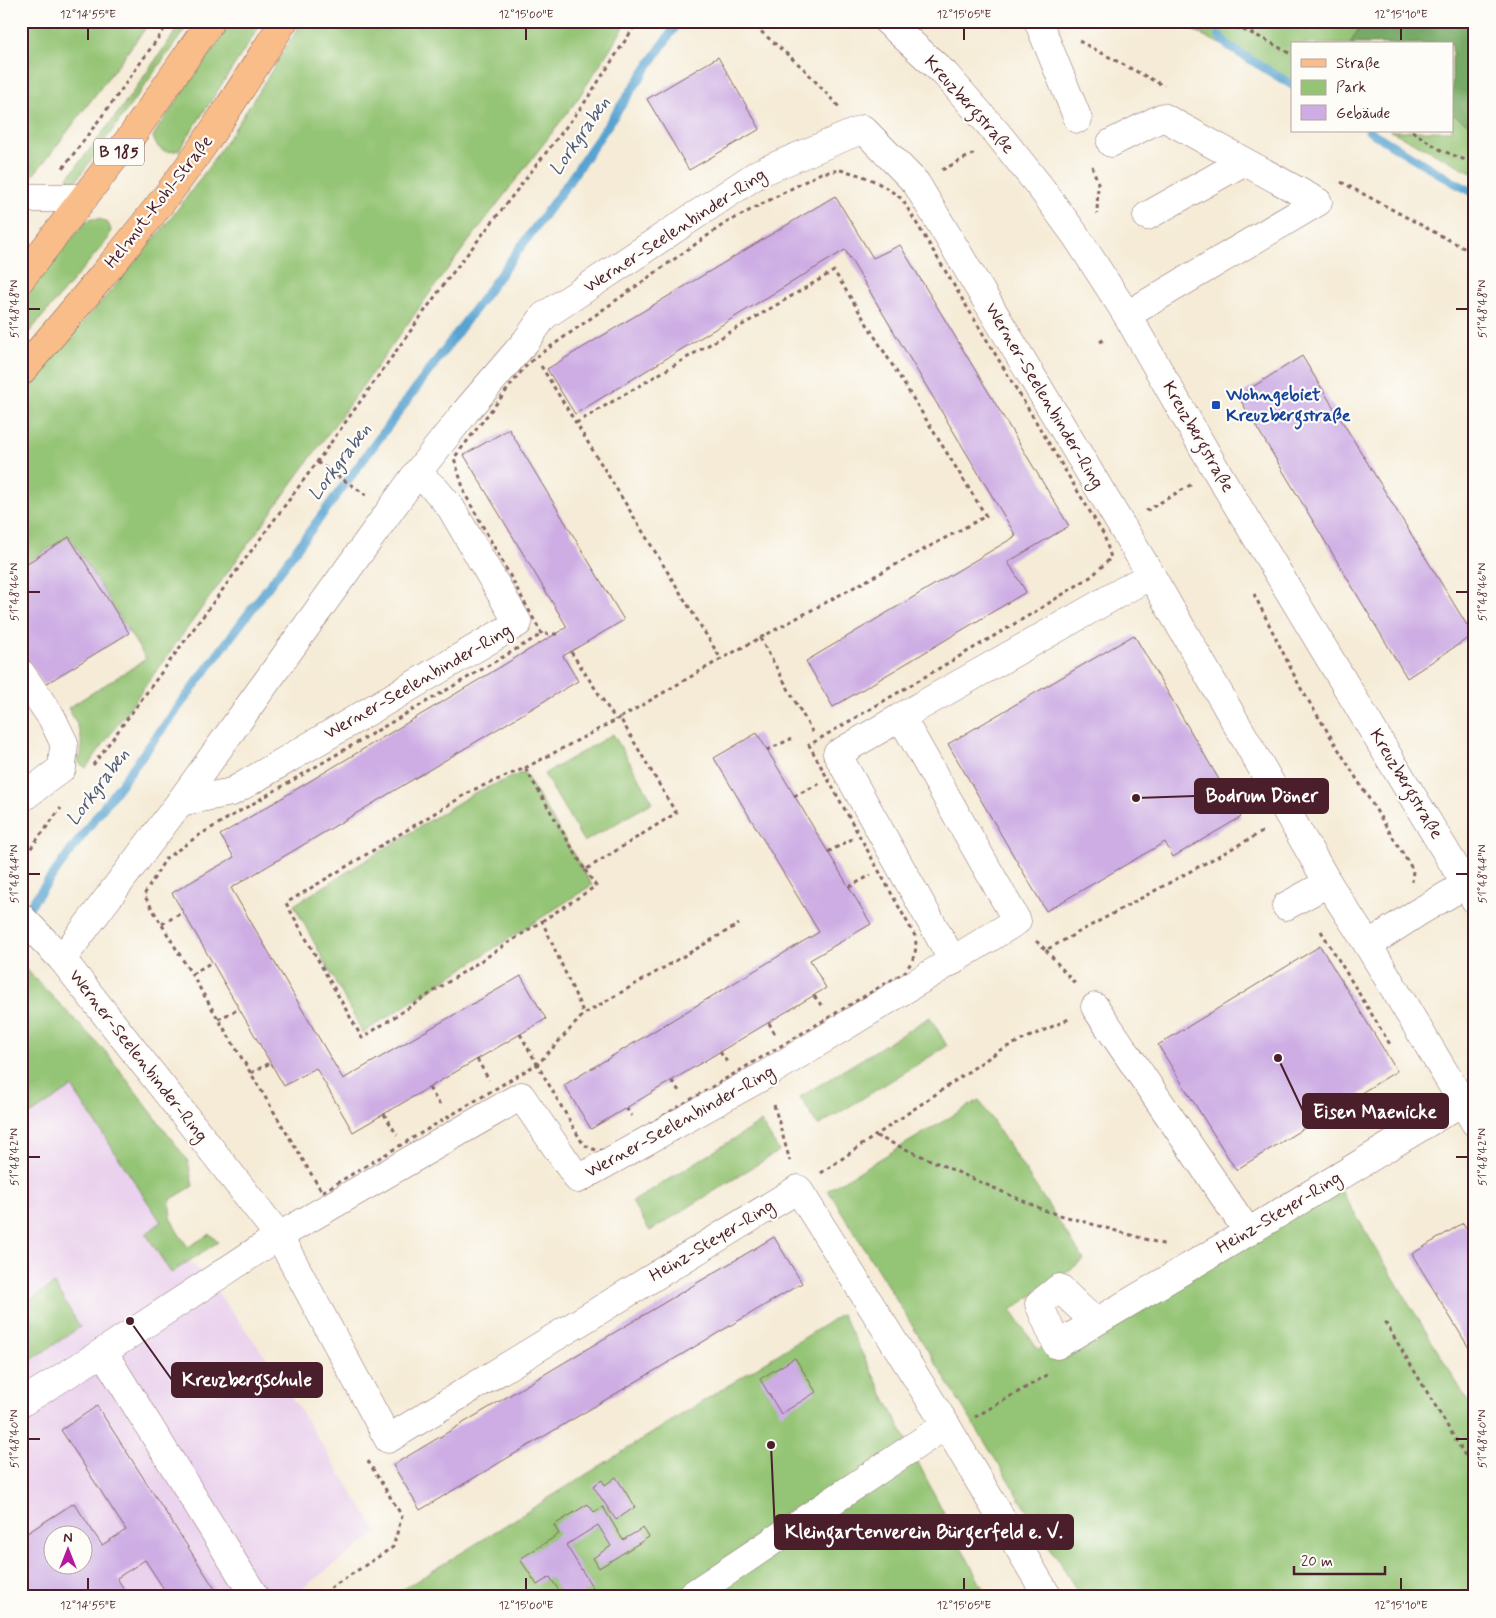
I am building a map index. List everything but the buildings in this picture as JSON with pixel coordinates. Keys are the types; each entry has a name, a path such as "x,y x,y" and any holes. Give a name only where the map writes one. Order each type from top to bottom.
{"main road":[{"name":"B 185","path":"21,280 133,134 211,21"},
{"name":"Helmut-Kohl-Straße","path":"21,372 116,259 174,186 221,120 284,21"}],"street":[{"name":"Kreuzbergstraße","path":"887,21 945,74 997,133 1076,236 1127,315 1216,470 1472,888 1417,912 1368,944"},
{"path":"1039,23 1078,119"},
{"path":"1111,143 1164,117 1242,162 1318,202 1127,315"},
{"name":"Werner-Seelenbinder-Ring","path":"388,1439 279,1236 62,959 180,802 417,473 466,411 531,349 544,316 759,173 863,129 916,183 1122,526 1328,882 1368,944"},
{"path":"1147,216 1242,162"},
{"path":"31,198 84,198"},
{"name":"Werner-Seelenbinder-Ring","path":"180,802 232,792 518,623 451,508 436,490 417,473"},
{"path":"953,961 837,754 1151,576"},
{"path":"21,673 52,718 64,743 62,768 21,799"},
{"path":"901,717 1017,921"},
{"path":"1295,901 1328,882"},
{"path":"21,917 62,959"},
{"name":"Werner-Seelenbinder-Ring","path":"521,1096 578,1179 765,1075 1017,921"},
{"name":"Heinz-Steyer-Ring","path":"1095,1322 1248,1232 1468,1112 1368,944"},
{"path":"1095,1007 1248,1232"},
{"path":"21,1403 103,1352 279,1236 521,1096"},
{"path":"798,1188 957,1423 1048,1597"},
{"name":"Heinz-Steyer-Ring","path":"388,1439 798,1188"},
{"path":"103,1352 255,1597"},
{"path":"689,1597 957,1423"}],"path":[{"path":"31,198 114,100 170,21"},
{"path":"92,765 317,462 444,284 583,105 638,21"},
{"path":"749,21 804,69 836,104 863,129"},
{"path":"1039,23 1137,21"},
{"path":"1212,21 1264,38 1291,54"},
{"path":"1414,132 1441,150 1475,164"},
{"path":"1092,165 1098,183 1096,222"},
{"path":"520,1034 583,1144 598,1151 606,1150 905,972 914,957 917,946 915,936 809,745 1033,613 1092,576 1110,558 1104,535 902,199 885,186 860,174 840,170 821,173 724,224 531,349 524,368 454,458 465,494 542,634"},
{"path":"525,768 596,886 362,1038 286,903 473,790 525,768 618,719 721,659 986,516 834,272 576,424"},
{"path":"541,366 721,659"},
{"path":"317,462 363,492"},
{"path":"1122,526 1216,470"},
{"path":"557,634 542,634 202,834 166,858 144,895 322,1192 537,1064 584,1014 739,924"},
{"path":"760,638 817,740"},
{"path":"571,652 618,719 676,813 585,870"},
{"path":"1300,687 1413,870 1412,882 1407,886"},
{"path":"767,750 791,739"},
{"path":"794,796 828,779"},
{"path":"21,861 63,805"},
{"path":"1046,950 1268,829"},
{"path":"828,852 859,835"},
{"path":"849,887 879,871"},
{"path":"1295,901 1323,935 1396,1053"},
{"path":"162,924 183,912"},
{"path":"542,921 584,1014"},
{"path":"765,1075 798,1188 1000,1050 1095,1007 1046,950 1017,921"},
{"path":"192,974 212,962"},
{"path":"218,1019 239,1009"},
{"path":"476,1059 495,1089"},
{"path":"251,1073 270,1064"},
{"path":"521,1096 537,1064"},
{"path":"429,1088 448,1117"},
{"path":"384,1114 403,1144"},
{"path":"875,1136 1046,1211 1206,1257"},
{"path":"1385,1322 1475,1472"},
{"path":"957,1423 1056,1370"},
{"path":"317,1597 393,1547 402,1516 366,1458 388,1439"}],"shaded area":[{"path":"21,997 191,1262 210,1282 268,1360 378,1533 290,1597 21,1597"}],"green space":[{"path":"21,21 151,21 21,190"},
{"path":"183,21 191,21 76,181 66,180 121,109"},
{"path":"233,21 263,21 179,150 170,152 163,150 157,146 153,137 157,129"},
{"path":"302,21 628,21 577,100 443,275 86,768 78,762 81,739 76,722 68,708 146,659 69,536 21,566 21,393 118,282 174,214 225,144"},
{"path":"1175,21 1364,21 1351,42 1291,42 1291,80"},
{"path":"1364,21 1475,21 1475,127 1454,115 1454,42 1351,42"},
{"path":"1454,115 1475,127 1475,174 1393,132 1454,132"},
{"path":"100,219 108,223 111,230 108,239 21,342 21,303 86,221"},
{"path":"613,734 653,802 584,842 544,774"},
{"path":"524,772 592,885 363,1033 294,905 474,793"},
{"path":"21,964 106,1052 188,1161 193,1186 170,1200 172,1220 188,1247 210,1234 218,1242 171,1273 146,1234 161,1222 72,1087 21,1121"},
{"path":"930,1017 947,1046 818,1126 800,1097"},
{"path":"979,1100 1084,1260 1011,1310 1038,1350 1331,1174 1475,1413 1475,1597 1081,1597 828,1190"},
{"path":"761,1122 779,1151 650,1231 632,1202"},
{"path":"54,1284 80,1327 21,1367 21,1306"},
{"path":"842,1314 987,1597 391,1597"}],"waterway":[{"name":"Lorkgraben","path":"23,915 568,183 679,21"},
{"path":"1219,35 1228,46 1291,84"},
{"path":"1371,132 1475,193"}],"place":[{"name":"Wohngebiet Kreuzbergstraße","path":"1216,405"},
{"name":"Bodrum Döner","path":"1136,798"},
{"name":"Eisen Maenicke","path":"1278,1058"},
{"name":"Kreuzbergschule","path":"130,1321"},
{"name":"Kleingartenverein Bürgerfeld e. V.","path":"771,1445"}]}
